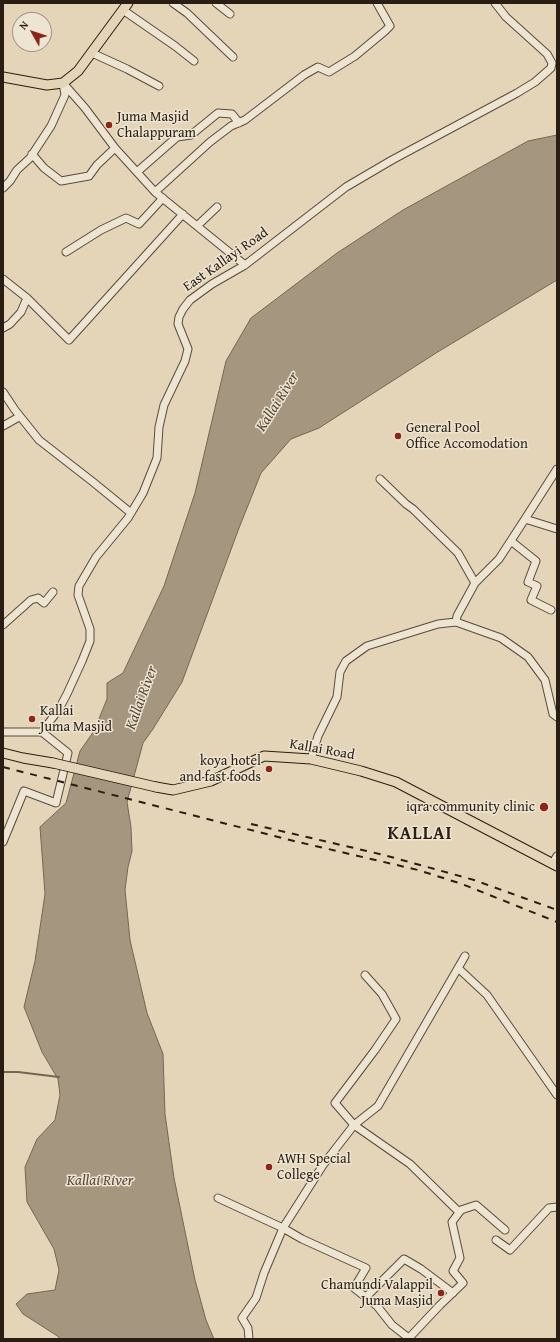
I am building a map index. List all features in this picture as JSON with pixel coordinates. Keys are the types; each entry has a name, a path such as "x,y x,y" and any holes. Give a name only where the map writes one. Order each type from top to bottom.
{"main road":[{"path":"3,77 47,85 63,83 78,71 126,6"},
{"name":"Kallai Road","path":"3,753 173,790 210,781 264,756 311,759 361,771 396,782 555,862"}],"street":[{"path":"173,3 187,13 233,57"},
{"path":"216,3 230,14"},
{"path":"154,192 210,142 231,126 245,120 304,75 318,67 329,72 355,56 390,26 377,3"},
{"name":"East Kallayi Road","path":"42,732 59,709 82,661 90,640 90,629 78,595 80,586 96,557 131,513 143,493 157,458 159,427 164,405 185,361 188,349 178,324 179,317 190,300 212,284 245,265 346,187 404,153 517,93 535,82 551,68 552,63 547,54 506,17 495,3"},
{"path":"126,6 194,61"},
{"path":"92,53 159,86"},
{"path":"63,83 85,108 115,148 154,192 245,265"},
{"path":"3,188 32,154 48,132 57,116 65,96 63,83"},
{"path":"137,172 177,137 191,135 218,113 232,114 239,123"},
{"path":"32,154 44,168 61,181 89,176 97,165 115,148"},
{"path":"66,252 101,230 126,218 139,224 163,198"},
{"path":"196,226 217,207"},
{"path":"3,279 27,298 69,340 182,214"},
{"path":"3,328 10,324 21,312 27,298"},
{"path":"3,392 19,417 39,440 131,513"},
{"path":"3,426 19,417"},
{"path":"456,622 457,616 475,583 499,560 557,469"},
{"path":"380,479 406,504 413,508 458,554 475,583"},
{"path":"525,519 557,529"},
{"path":"511,541 536,561 528,582 537,586 531,600 551,610"},
{"path":"3,626 31,600 38,598 44,603 53,592"},
{"path":"311,759 318,736 337,697 340,672 346,661 367,646 438,624 456,622 501,638 528,657 545,680 553,714 557,717"},
{"path":"3,732 42,732 68,753 56,803 24,791 3,842"},
{"path":"249,1339 248,1328 242,1318 256,1298 264,1273 283,1228 323,1165 354,1125 378,1106 465,956"},
{"path":"458,968 487,995 557,1095"},
{"path":"365,975 382,994 396,1019 375,1050 335,1103 354,1125 410,1164 459,1212"},
{"path":"218,1198 366,1268 354,1288 377,1306 392,1325 409,1339 463,1283 453,1271 460,1258 452,1222 459,1212 476,1205 505,1230"},
{"path":"496,1240 510,1250 536,1224 549,1208 557,1207"},
{"path":"366,1298 404,1259 421,1269 453,1293"}],"water":[{"name":"Kallai River","path":"557,135 557,280 436,353 319,428 291,439 261,473 182,682 143,743 127,802 131,827 132,851 125,890 130,940 147,1013 163,1054 165,1114 174,1178 195,1280 206,1320 214,1339 59,1339 59,1337 23,1314 16,1304 27,1294 55,1290 59,1270 54,1249 27,1202 25,1167 37,1139 55,1120 60,1095 58,1079 42,1052 24,1007 35,961 45,894 40,827 66,803 80,751 94,731 107,699 107,683 123,673 164,586 195,493 226,361 251,318 337,253 403,210 528,141"}],"waterway":[{"path":"3,1072 18,1072 59,1077"}],"railway":[{"path":"3,767 294,841 418,870 462,884 557,922"},
{"path":"251,824 384,855 474,880 557,910"}],"place":[{"name":"Juma Masjid Chalappuram","path":"109,125"},
{"name":"General Pool Office Accomodation","path":"398,436"},
{"name":"Kallai Juma Masjid","path":"32,719"},
{"name":"koya hotel and fast foods","path":"269,769"},
{"name":"iqra community clinic","path":"544,807"},
{"name":"AWH Special College","path":"269,1167"},
{"name":"Chamundi Valappil Juma Masjid","path":"441,1293"}],"district":[{"name":"KALLAI","path":"420,834"}]}
